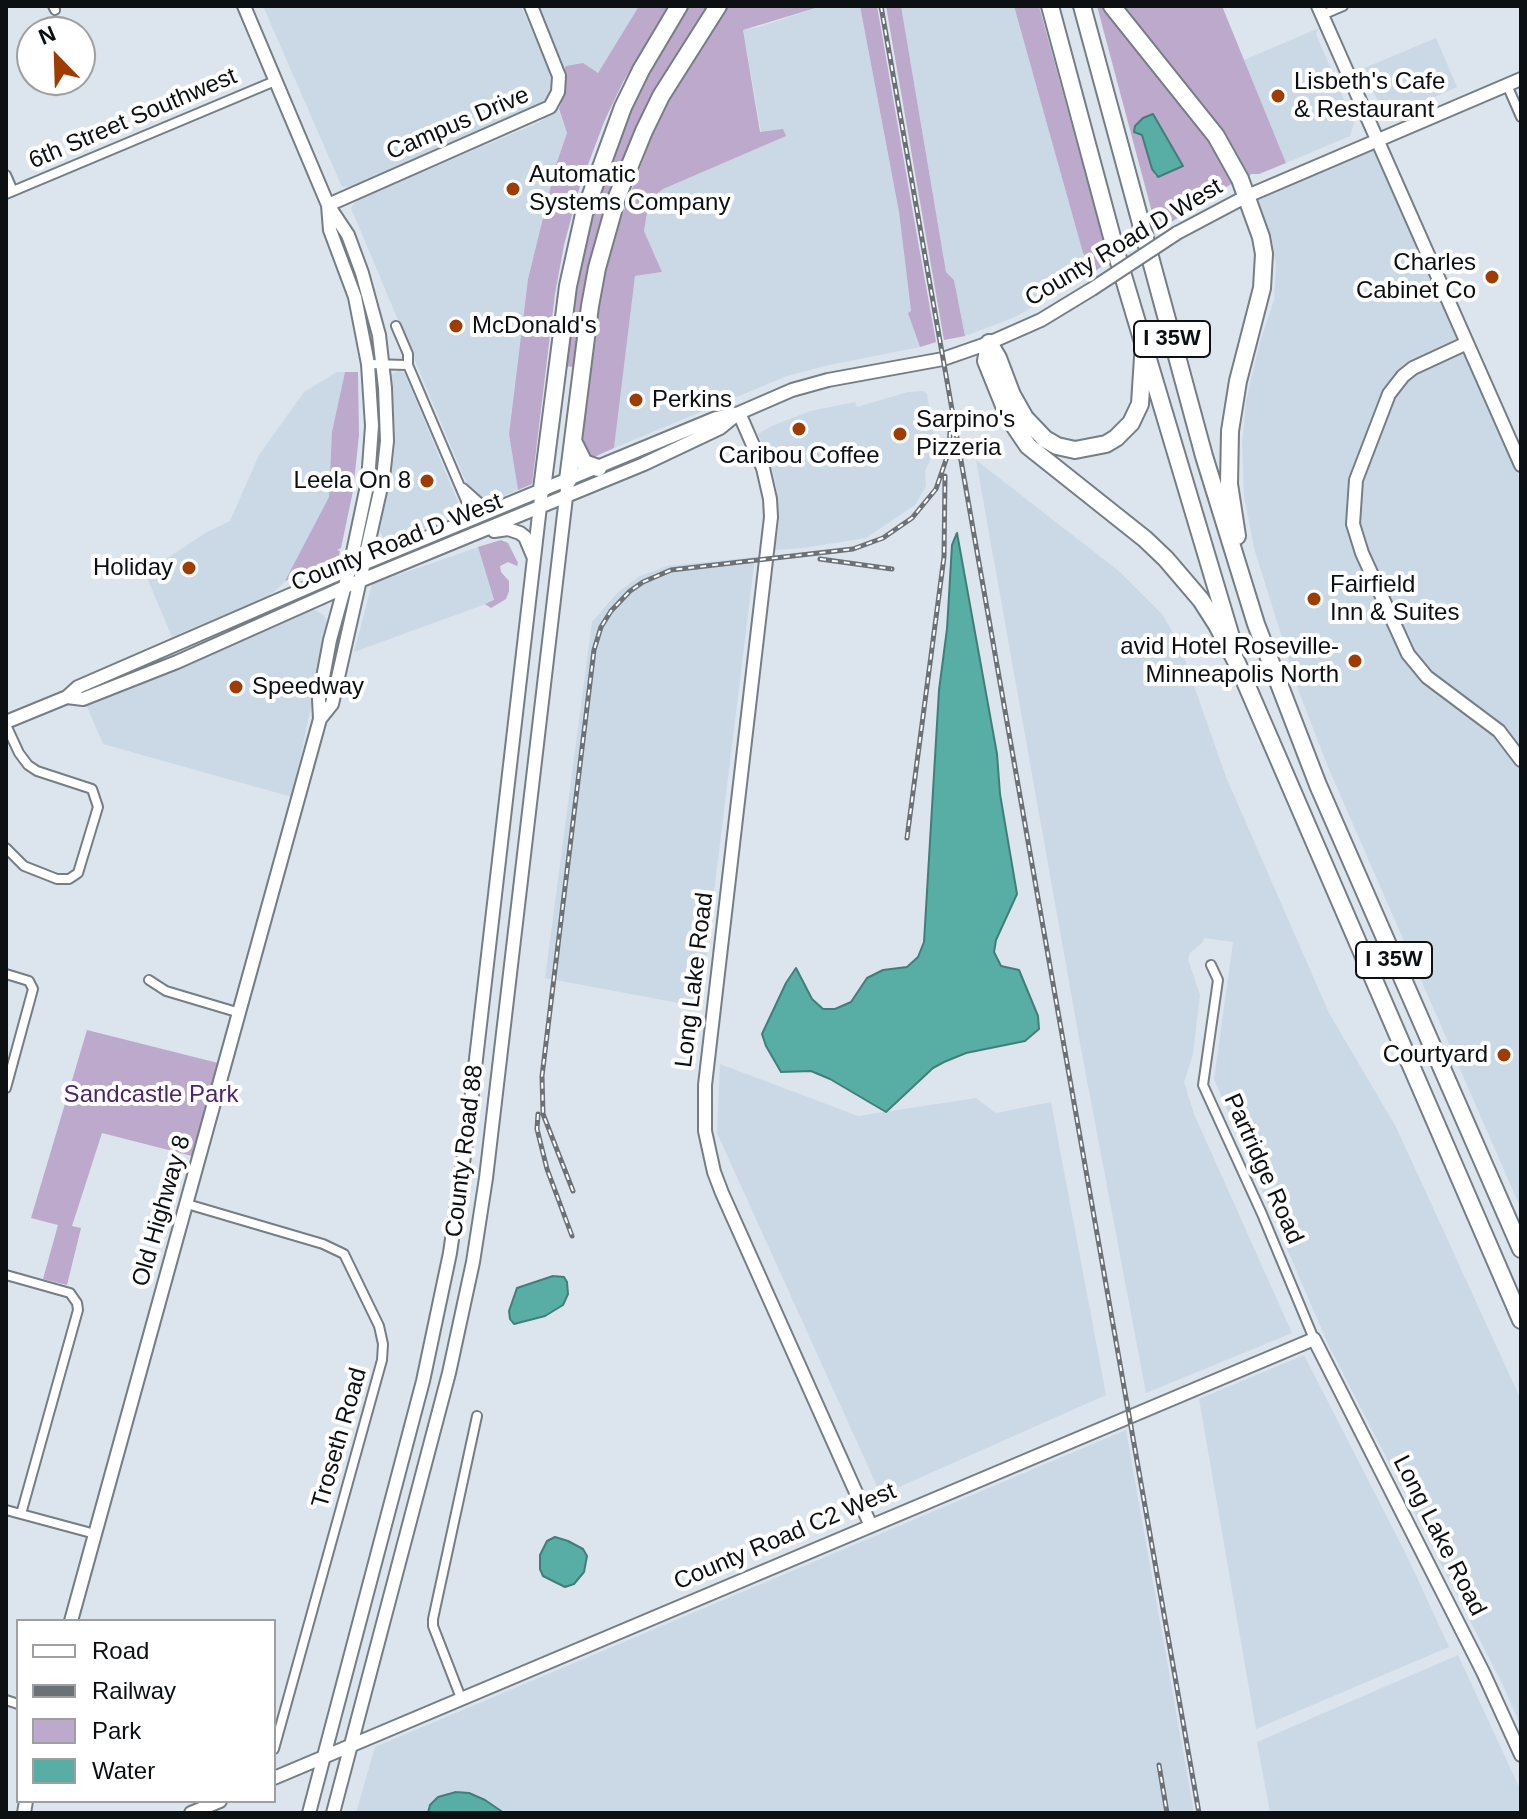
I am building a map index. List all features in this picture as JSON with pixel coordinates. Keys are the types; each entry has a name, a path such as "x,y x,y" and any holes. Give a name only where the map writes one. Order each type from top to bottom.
{"highway":[{"path":"542,489 566,300 584,214 623,107 679,6"},
{"path":"568,489 590,306 617,197 661,96 718,6"},
{"name":"I 35W","path":"1050,6 1144,345 1244,681 1521,1320"},
{"name":"I 35W","path":"1082,6 1204,456 1272,669 1318,785 1521,1249"},
{"path":"1112,6 1216,136 1240,179 1261,237 1264,272 1259,305 1233,407 1229,484 1237,537 1272,669"},
{"path":"989,343 1025,418 1045,439 1057,446 1075,450 1106,444 1131,423 1140,404 1144,345"},
{"path":"989,343 986,361 1018,433 1040,458 1166,559 1201,600 1217,625 1244,681"},
{"path":"573,440 584,463 598,468"}],"street":[{"path":"244,6 328,205"},
{"name":"Campus Drive","path":"328,205 550,107 558,92 559,76 531,6"},
{"path":"1343,6 1320,11 1521,465"},
{"name":"County Road D West","path":"67,697 83,699 237,636 360,580 540,508 598,468 716,418 739,413 816,383 943,359 989,343 1041,320 1177,233 1245,197 1521,79"},
{"name":"6th Street Southwest","path":"9,192 275,81"},
{"path":"1507,85 1521,117"},
{"path":"6,175 9,192"},
{"name":"Old Highway 8","path":"72,1619 320,719 319,699 330,640 349,571 368,481 372,426 368,364 355,297 330,230 328,205"},
{"name":"Old Highway 8","path":"320,719 332,704 383,478 387,441 379,335 362,273 343,224 328,205"},
{"path":"396,326 408,354 408,365 473,517"},
{"path":"1467,343 1413,368 1389,394 1356,480 1353,524 1363,555 1401,641 1417,667 1437,686 1499,731 1521,760"},
{"path":"368,364 408,365"},
{"name":"County Road D West","path":"6,724 67,697 78,687 473,517 542,489 568,489 720,428 739,413"},
{"name":"Long Lake Road","path":"739,413 763,468 771,517 705,1077 705,1131 722,1193 871,1526"},
{"path":"458,481 482,505 498,508"},
{"name":"County Road 88","path":"309,1813 423,1381 450,1253 468,1128 542,489"},
{"name":"County Road 88","path":"333,1813 449,1373 473,1262 486,1178 568,489"},
{"path":"371,527 381,546 394,550 400,548"},
{"path":"483,532 508,529 520,533 535,561"},
{"path":"311,601 331,613 330,640"},
{"path":"6,724 28,765 37,771 92,789 98,807 78,873 69,879 57,879 24,866 6,848"},
{"name":"Partridge Road","path":"1211,965 1218,980 1203,1085 1262,1214 1314,1339"},
{"path":"6,974 29,981 33,993 6,1088"},
{"path":"149,980 166,991 240,1013"},
{"name":"Troseth Road","path":"187,1204 323,1244 344,1254 379,1326 383,1344 382,1360 276,1742"},
{"path":"6,1275 70,1293 77,1303 77,1314 21,1514"},
{"name":"Long Lake Road","path":"1314,1339 1474,1654 1521,1755"},
{"name":"County Road C2 West","path":"276,1777 1314,1339"},
{"path":"461,1698 433,1619 477,1416"},
{"path":"6,1510 95,1534"},
{"path":"191,1813 215,1803"}],"shaded area":[{"path":"263,6 521,6 549,71 551,88 544,101 534,109 350,187 342,187"},
{"path":"537,6 639,6 598,73 565,67 564,70"},
{"path":"822,6 860,6 899,212 911,312 908,312 920,347 787,376 614,448 635,276 662,272 644,231 653,197 761,132 743,30"},
{"path":"901,6 1014,6 1083,253 1094,272 1015,317 965,336 954,280 946,272"},
{"path":"1319,28 1316,34 1354,123 1350,136 1286,163 1244,60"},
{"path":"1436,38 1457,87 1392,116 1385,115 1362,69"},
{"path":"559,104 567,133 528,279 509,433 518,490 490,502 476,495 466,482 351,208 357,200 540,122"},
{"path":"1373,149 1521,481 1521,1209 1328,767 1299,692 1254,548 1244,496 1242,444 1246,401 1274,300 1276,263 1258,200"},
{"path":"399,370 405,374 462,512 391,543 384,540 379,529 392,449 391,375"},
{"path":"337,372 345,372 333,432 329,497 285,582 269,596 172,637 145,573 207,532 230,521 259,455 304,392"},
{"path":"923,391 927,394 936,449 925,471 926,486 915,505 866,538 775,550 779,522 776,486 772,467 758,434 810,411 855,402 857,407 908,392"},
{"path":"976,460 1120,572 1162,614 1179,643 1226,777 1329,1013 1396,1127 1521,1400 1521,1727 1504,1687 1328,1344 1214,1079 1233,942 1204,938 1190,953 1188,959 1200,995 1193,1054 1184,1082 1194,1114 1292,1333 1146,1393"},
{"path":"478,547 494,601 354,652 372,584"},
{"path":"755,557 700,1007 545,978 592,622 618,592 640,576 667,566"},
{"path":"313,609 324,615 328,626 292,797 103,744 85,702"},
{"path":"720,1064 858,1116 976,1098 996,1113 1051,1102 1106,1395 881,1495 717,1133"},
{"path":"1304,1355 1407,1556 1449,1647 1256,1729 1199,1399"},
{"path":"1126,1430 1194,1813 356,1813 375,1747"},
{"path":"1458,1655 1521,1791 1521,1813 1270,1813 1257,1742"}],"green space":[{"path":"639,6 668,6 623,82 580,186 555,294 532,484 518,490 509,434 528,279 567,133 559,109 566,88 564,70 566,66 583,63 598,73"},
{"path":"688,6 708,6 655,91 612,186 594,247 573,367 566,366 569,322 581,250 614,144 660,47"},
{"path":"727,6 822,6 743,30 760,132 783,129 786,136 663,189 653,197 644,231 662,272 635,276 614,448 592,458 580,451 580,447 598,300 614,237 656,125 678,82"},
{"path":"860,6 877,6 936,342 920,347 908,313 911,311 899,212"},
{"path":"886,6 901,6 946,272 954,280 965,336 944,340"},
{"path":"1014,6 1039,6 1109,261 1094,272 1083,253"},
{"path":"1097,6 1109,6 1215,143 1236,181 1157,231","holes":["1156,123 1183,166 1155,176 1142,134 1134,132 1135,126"]},
{"path":"1120,6 1222,6 1286,163 1249,177 1243,172"},
{"path":"345,372 358,372 359,435 353,491 341,548 337,550 340,551 338,560 285,581 329,497 332,432"},
{"path":"501,540 508,543 518,563 517,566 508,562 500,566 509,581 509,591 506,599 491,608 485,604 494,600 478,547"},
{"name":"Sandcastle Park","path":"87,1030 218,1063 192,1156 102,1133 72,1226 81,1228 67,1285 43,1279 58,1225 31,1218"}],"water":[{"path":"1153,114 1183,166 1158,177 1152,169 1142,135 1134,132 1135,126 1143,118"},
{"path":"957,533 997,754 1000,794 1017,894 996,940 994,952 1001,966 1019,970 1038,1016 1039,1029 1025,1041 966,1053 944,1062 933,1068 886,1112 811,1071 781,1072 762,1034 796,968 812,999 823,1009 835,1009 851,1002 867,978 883,970 907,967 918,957 924,942 939,690 947,629 952,545"},
{"path":"553,1276 564,1277 567,1282 568,1294 563,1305 545,1316 514,1324 509,1311 517,1288"},
{"path":"555,1537 583,1549 587,1556 584,1572 574,1584 565,1587 543,1576 540,1569 540,1555 547,1541"},
{"path":"456,1792 469,1793 485,1800 504,1813 428,1813 430,1805 438,1797"}],"railway":[{"path":"881,6 1199,1813"},
{"path":"573,1191 543,1114 542,1076 594,650 601,627 630,591 671,570 853,549 883,538 912,518 936,489 949,451 950,432"},
{"path":"907,838 944,557 945,476"},
{"path":"820,559 892,569"},
{"path":"538,1114 537,1129 547,1169 572,1236"},
{"path":"1159,1765 1167,1813"}],"place":[{"name":"Lisbeth's Cafe & Restaurant","path":"1278,96"},
{"name":"Automatic Systems Company","path":"513,189"},
{"name":"Charles Cabinet Co","path":"1492,277"},
{"name":"McDonald's","path":"456,326"},
{"name":"Perkins","path":"636,400"},
{"name":"Caribou Coffee","path":"799,429"},
{"name":"Sarpino's Pizzeria","path":"900,434"},
{"name":"Leela On 8","path":"427,481"},
{"name":"Holiday","path":"189,568"},
{"name":"Fairfield Inn & Suites","path":"1314,599"},
{"name":"avid Hotel Roseville- Minneapolis North","path":"1355,661"},
{"name":"Speedway","path":"236,687"},
{"name":"Courtyard","path":"1504,1055"}]}
